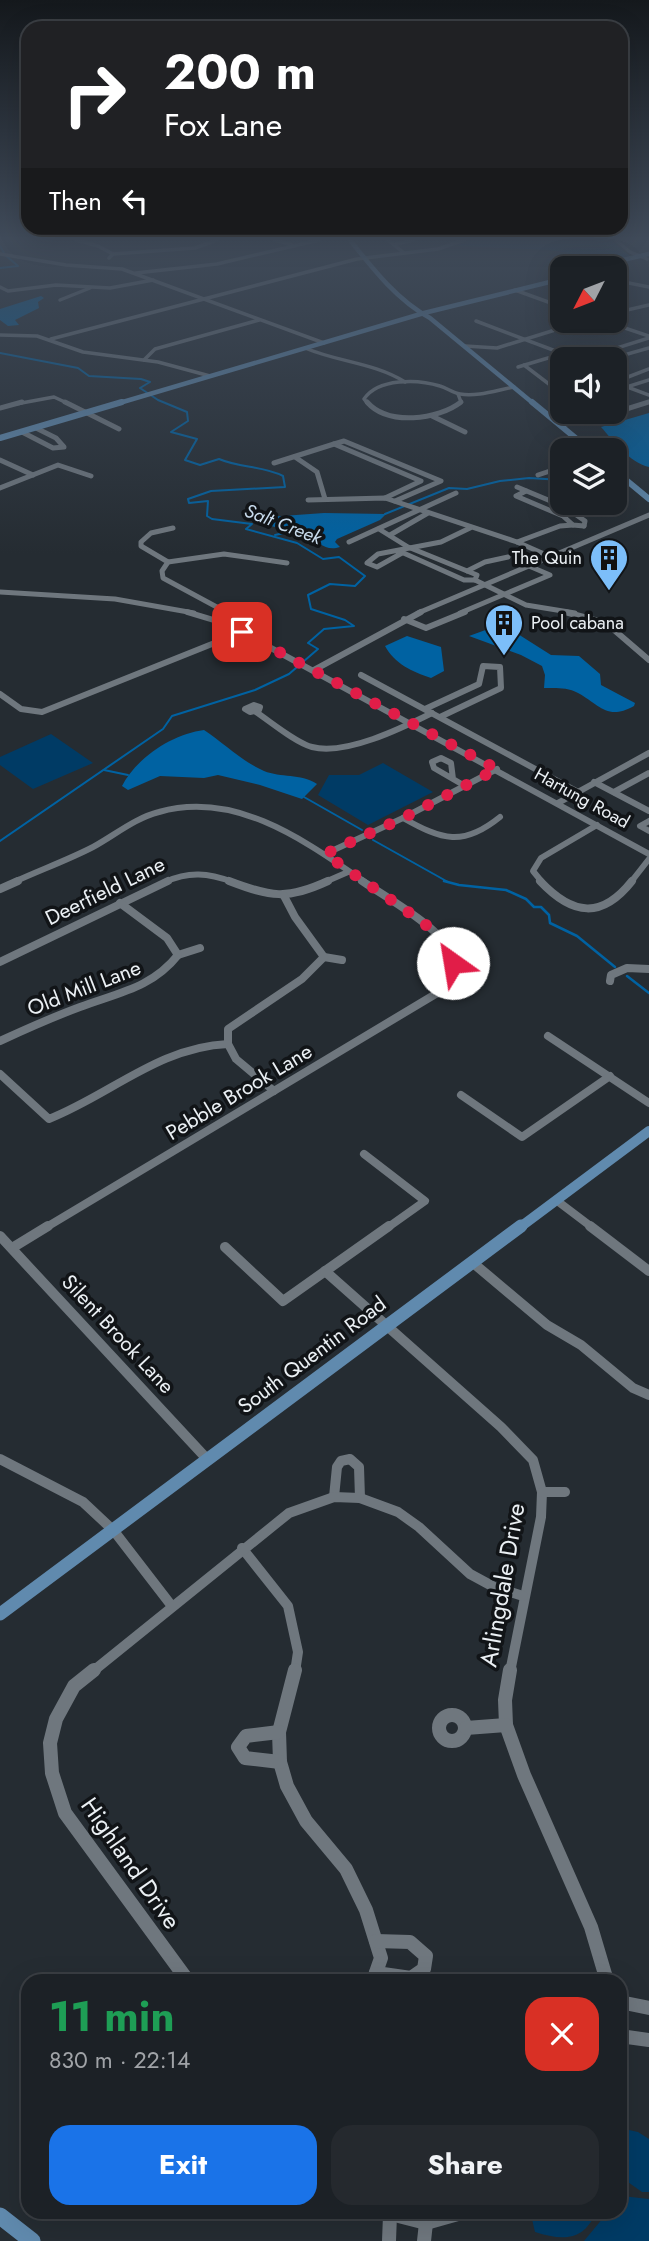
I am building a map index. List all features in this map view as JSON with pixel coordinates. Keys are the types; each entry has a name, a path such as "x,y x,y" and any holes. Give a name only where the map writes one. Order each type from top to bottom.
{"main road":[{"path":"0,438 318,345"},
{"path":"466,346 576,438"},
{"path":"627,481 649,499"},
{"name":"South Quentin Road","path":"0,1614 649,1131"},
{"path":"0,2216 32,2241"}],"street":[{"path":"65,345 83,352 144,360 210,376"},
{"path":"144,360 155,349 170,345"},
{"path":"466,346 497,348 512,345"},
{"path":"481,359 515,345"},
{"path":"627,353 648,346"},
{"path":"303,349 328,361 379,371 402,382 435,385 459,395 516,388"},
{"path":"541,355 548,358"},
{"path":"518,367 548,358"},
{"path":"524,365 550,385"},
{"path":"628,377 649,369"},
{"path":"628,377 640,383"},
{"path":"543,379 550,378"},
{"path":"627,387 649,380"},
{"path":"402,382 366,392 364,399 367,405 398,416 435,415 459,405 459,395"},
{"path":"627,387 649,396"},
{"path":"0,408 56,396 116,425 119,429"},
{"path":"560,425 576,426 649,403"},
{"path":"435,415 467,431"},
{"path":"22,432 53,447 64,447 56,438 36,428"},
{"path":"274,463 344,441 441,481 396,502"},
{"path":"334,444 421,481"},
{"path":"295,457 309,463 320,473 325,499"},
{"path":"0,460 33,475"},
{"path":"0,488 58,465 91,476"},
{"path":"538,475 550,471"},
{"path":"308,500 385,498 431,477"},
{"path":"517,487 550,501"},
{"path":"526,491 516,496 563,516 573,525"},
{"path":"349,542 400,516 456,493"},
{"path":"385,498 517,542 551,557"},
{"path":"390,534 428,513"},
{"path":"517,542 560,526 584,526 585,521 576,515"},
{"path":"314,670 404,619 649,515"},
{"path":"605,535 649,520"},
{"path":"173,528 151,533 141,542 145,550 167,562 224,554 288,563"},
{"path":"470,528 441,542 408,547 399,551 377,567 368,563 373,556 399,551 464,580 475,580 526,605 579,614 606,623 649,660"},
{"path":"379,529 408,547 477,575 475,580"},
{"path":"467,571 485,562 508,557"},
{"path":"167,562 162,571 163,578 226,612"},
{"path":"404,619 426,628 550,575 529,566"},
{"name":"Hartung Road","path":"0,592 111,597 160,604 213,618 497,769 649,856"},
{"path":"213,618 226,612 256,607"},
{"path":"0,694 22,709 34,713 52,709 242,632"},
{"path":"256,712 310,747 343,749 432,713 479,684 480,667 500,667 501,688 432,713"},
{"path":"361,675 578,792"},
{"path":"558,803 649,753"},
{"path":"325,854 403,818 497,769"},
{"path":"614,792 649,773"},
{"path":"453,779 465,786"},
{"path":"594,782 649,811"},
{"path":"0,888 94,846 117,831 157,812 181,807 215,806 256,818 303,839 424,923 447,945 453,963 482,963"},
{"path":"403,818 425,831 455,839 476,835 500,817"},
{"path":"649,821 640,827 649,831"},
{"path":"597,825 541,858 533,871 543,887 580,909 598,909 620,897 649,856"},
{"path":"192,872 193,862"},
{"name":"Deerfield Lane","path":"0,962 167,879 192,872 215,874 263,894 284,896"},
{"path":"342,960 324,957 295,917 284,896 348,872"},
{"path":"120,903 167,938 178,955 201,948"},
{"name":"Old Mill Lane","path":"0,1041 84,1006 124,996 155,979 170,967 178,955"},
{"path":"274,1091 236,1059 228,1044 228,1029 240,1017 298,984 324,957"},
{"name":"Pebble Brook Lane","path":"12,1248 444,989 453,963"},
{"path":"610,981 611,975 627,968 649,969"},
{"path":"548,1036 649,1103"},
{"path":"0,1074 49,1119 182,1051 217,1043 228,1044"},
{"path":"461,1095 522,1138 610,1076"},
{"path":"225,1247 283,1301 425,1201 364,1154"},
{"path":"556,1200 649,1271"},
{"name":"Silent Brook Lane","path":"0,1236 207,1459"},
{"path":"472,1262 547,1325 581,1345 633,1388 649,1395"},
{"name":"Arlingdale Drive","path":"325,1271 388,1324 501,1427 533,1460 542,1492 541,1517 523,1596 505,1700 506,1725 524,1775 591,1927 605,1974"},
{"path":"0,1459 83,1502 114,1531 171,1605"},
{"path":"334,1497 337,1467 341,1461 350,1459 359,1467 360,1498"},
{"path":"542,1492 565,1492"},
{"name":"Highland Drive","path":"183,1974 65,1813 52,1773 50,1744 56,1719 74,1686 171,1605 289,1513 334,1497 360,1498 398,1512 419,1527 470,1574 494,1587 523,1596"},
{"path":"242,1549 288,1606 295,1630 298,1652 279,1732 280,1762 287,1786 306,1821 346,1869 366,1910 381,1958 375,1974"},
{"path":"466,1728 506,1725"},
{"path":"279,1732 246,1736 238,1747 245,1758 280,1762"},
{"path":"376,1941 406,1939 419,1945 426,1956 424,1969 417,1974"},
{"path":"627,2003 649,2008"},
{"path":"627,2037 649,2040"},
{"path":"387,2219 389,2241"},
{"path":"409,2219 426,2223 440,2219"},
{"path":"424,2241 426,2223"}],"shaded area":[{"path":"51,734 93,763 33,789 0,765 0,757"},
{"path":"383,763 433,792 368,825 318,795 329,775 359,775"},
{"path":"627,2130 649,2139 649,2192 642,2192 627,2181"},
{"path":"627,2197 649,2199 649,2241 584,2241 602,2219 627,2219"},
{"path":"532,2219 592,2219 585,2229 572,2236 555,2237 535,2232"}],"water":[{"path":"649,413 649,467 627,455 627,438 611,438 601,427 627,424 627,419"},
{"path":"324,513 386,514 380,520 337,539 335,542 340,547 335,548 283,532 283,529 253,518"},
{"path":"502,624 551,655 579,656 600,674 601,685 635,703 634,706 610,712 574,691 544,688 545,675 542,666 521,655 469,636"},
{"path":"407,636 441,647 444,671 431,678 398,662 385,646"},
{"path":"204,730 264,771 304,778 317,784 302,799 218,775 204,778 160,776 128,790 122,786 137,766 157,749 180,736"}],"waterway":[{"name":"Salt Creek","path":"0,353 78,368 89,376 141,379 150,382 140,388 158,400 187,412 188,421 171,432 197,439 185,460 200,465 219,459 283,476 285,487 211,491 188,499 189,503 208,501 207,516 212,519 252,524 246,529 297,543 323,559 339,557 365,576 355,586 330,584 308,595 311,609 345,620 354,626 324,629 308,643 318,649 289,674 255,690 172,716 163,729 0,841"},
{"path":"385,514 449,488 467,489 500,481 529,478 550,479"},
{"name":"Salt Creek","path":"275,535 284,533"},
{"path":"104,770 128,775"},
{"path":"304,797 362,830"},
{"path":"373,840 448,882"},
{"path":"444,881 506,890 526,899 534,907 541,907 549,915 550,923 577,936 615,967"},
{"path":"627,976 649,993"}],"place":[{"name":"The Quin","path":"609,592"},
{"name":"Pool cabana","path":"504,657"}],"route":[{"path":"242,632 497,769 403,818 325,854 424,923 447,945 453,963"}]}
